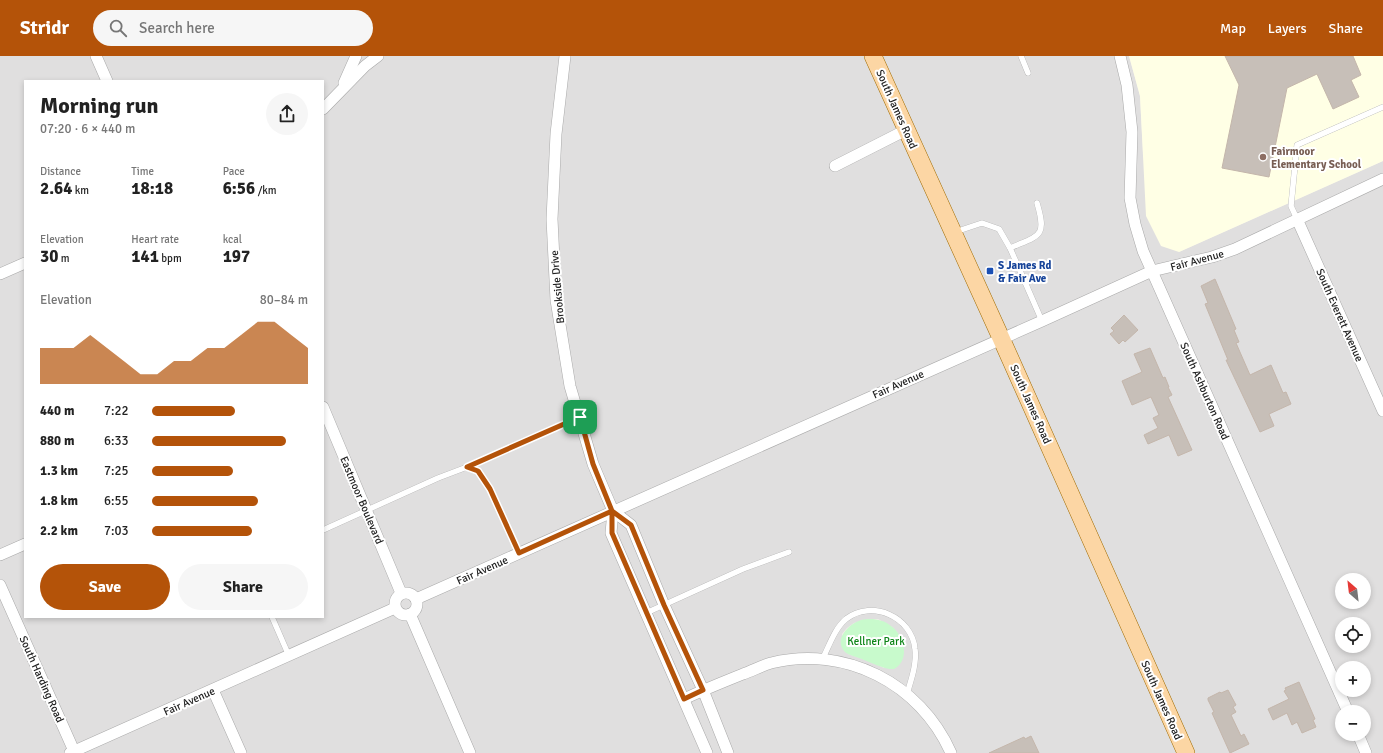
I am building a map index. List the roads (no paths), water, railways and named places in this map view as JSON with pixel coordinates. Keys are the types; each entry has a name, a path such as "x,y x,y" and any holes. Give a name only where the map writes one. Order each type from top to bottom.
{"main road":[{"name":"South James Road","path":"873,56 1001,338 1186,753"}],"street":[{"path":"96,56 107,80"},
{"path":"324,114 344,85 356,56"},
{"path":"324,108 365,66 378,56"},
{"name":"Brookside Drive","path":"565,56 556,134 552,219 556,300 570,386 593,464 612,511 612,533 707,753"},
{"name":"South Ashburton Road","path":"1120,56 1127,85 1132,132 1130,198 1135,224 1143,251 1345,705"},
{"path":"835,166 906,130"},
{"name":"Fair Avenue","path":"416,599 1152,271 1212,257 1229,251 1383,179"},
{"name":"South Everett Avenue","path":"1297,219 1383,411"},
{"path":"0,274 24,263"},
{"name":"Eastmoor Boulevard","path":"324,411 402,593"},
{"path":"612,511 631,525 664,605 703,690 728,753"},
{"path":"0,555 24,544"},
{"name":"South Harding Road","path":"0,585 72,752"},
{"path":"402,593 410,593 416,599 417,608 410,614 402,614 396,608 395,600 402,593"},
{"name":"Fair Avenue","path":"72,752 396,608"},
{"path":"410,614 470,753"},
{"path":"684,699 770,664 790,660 823,658 840,661 867,670 891,682 907,694 922,709 936,727 945,740 951,753"},
{"path":"213,690 241,753"},
{"path":"1361,741 1366,753"}],"lane":[{"path":"1021,56 1028,73"},
{"path":"1297,219 1291,206 1297,145 1383,107"},
{"path":"1010,248 1037,236 1042,229 1042,220 1037,203"},
{"path":"953,233 982,224 999,229 1010,248 1042,320"},
{"path":"324,530 438,478 467,467 580,417"},
{"path":"467,467 478,471 490,489 519,553"},
{"path":"646,613 743,569 789,552"},
{"path":"823,658 832,639 845,620 864,611 883,612 902,622 912,637 915,649 915,662 907,694"},
{"path":"272,618 289,656"}],"place":[{"name":"Fairmoor Elementary School","path":"1263,157"},
{"name":"S James Rd & Fair Ave","path":"990,271"}],"park label":[{"name":"Kellner Park","path":"876,641"}]}
